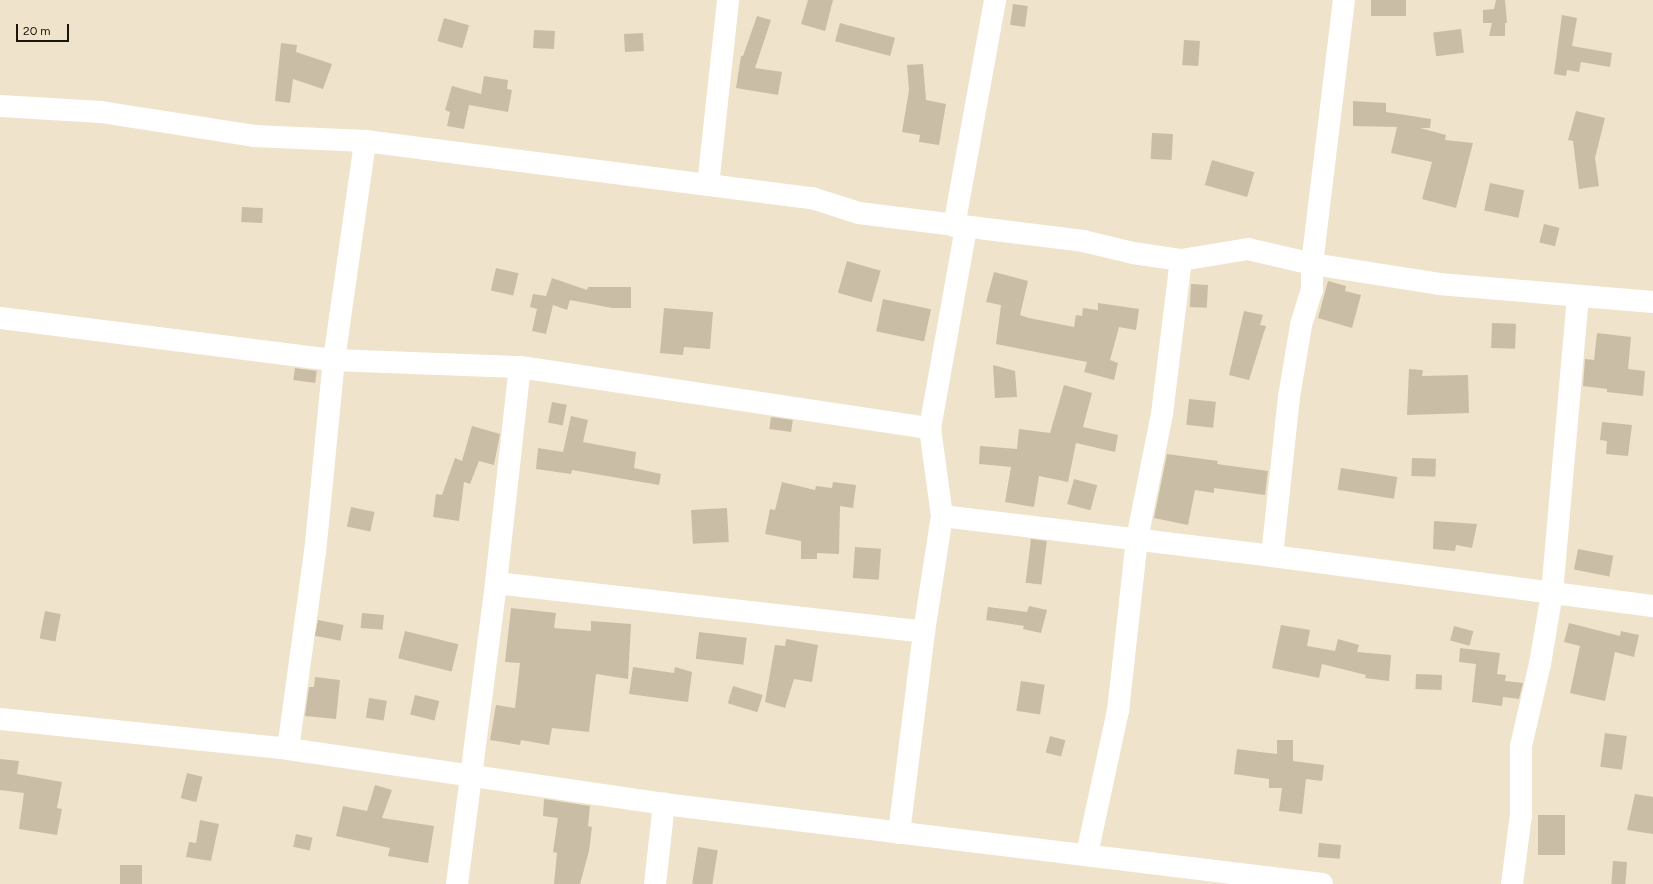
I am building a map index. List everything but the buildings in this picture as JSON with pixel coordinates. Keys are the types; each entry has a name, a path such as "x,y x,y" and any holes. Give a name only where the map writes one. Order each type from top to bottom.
{"street":[{"path":"708,185 728,0"},
{"path":"899,832 924,632 942,516 930,428 995,0"},
{"path":"1272,556 1289,397 1301,324 1312,290 1312,264 1344,0"},
{"path":"0,106 101,112 254,136 366,141 812,198 859,213 960,227 1083,241 1181,260 1248,249 1312,264 1439,284 1578,297 1653,302"},
{"path":"288,749 315,553 334,360 366,141"},
{"path":"1087,854 1118,711 1137,539 1162,414 1181,260"},
{"path":"1512,884 1522,815 1521,746 1540,664 1552,593 1578,297"},
{"path":"0,318 334,360 520,367 930,428"},
{"path":"457,884 496,583 520,367"},
{"path":"942,516 1272,556 1653,606"},
{"path":"496,583 924,632"},
{"path":"0,719 288,749 664,804 1087,854 1322,884"},
{"path":"655,884 664,804"}]}
